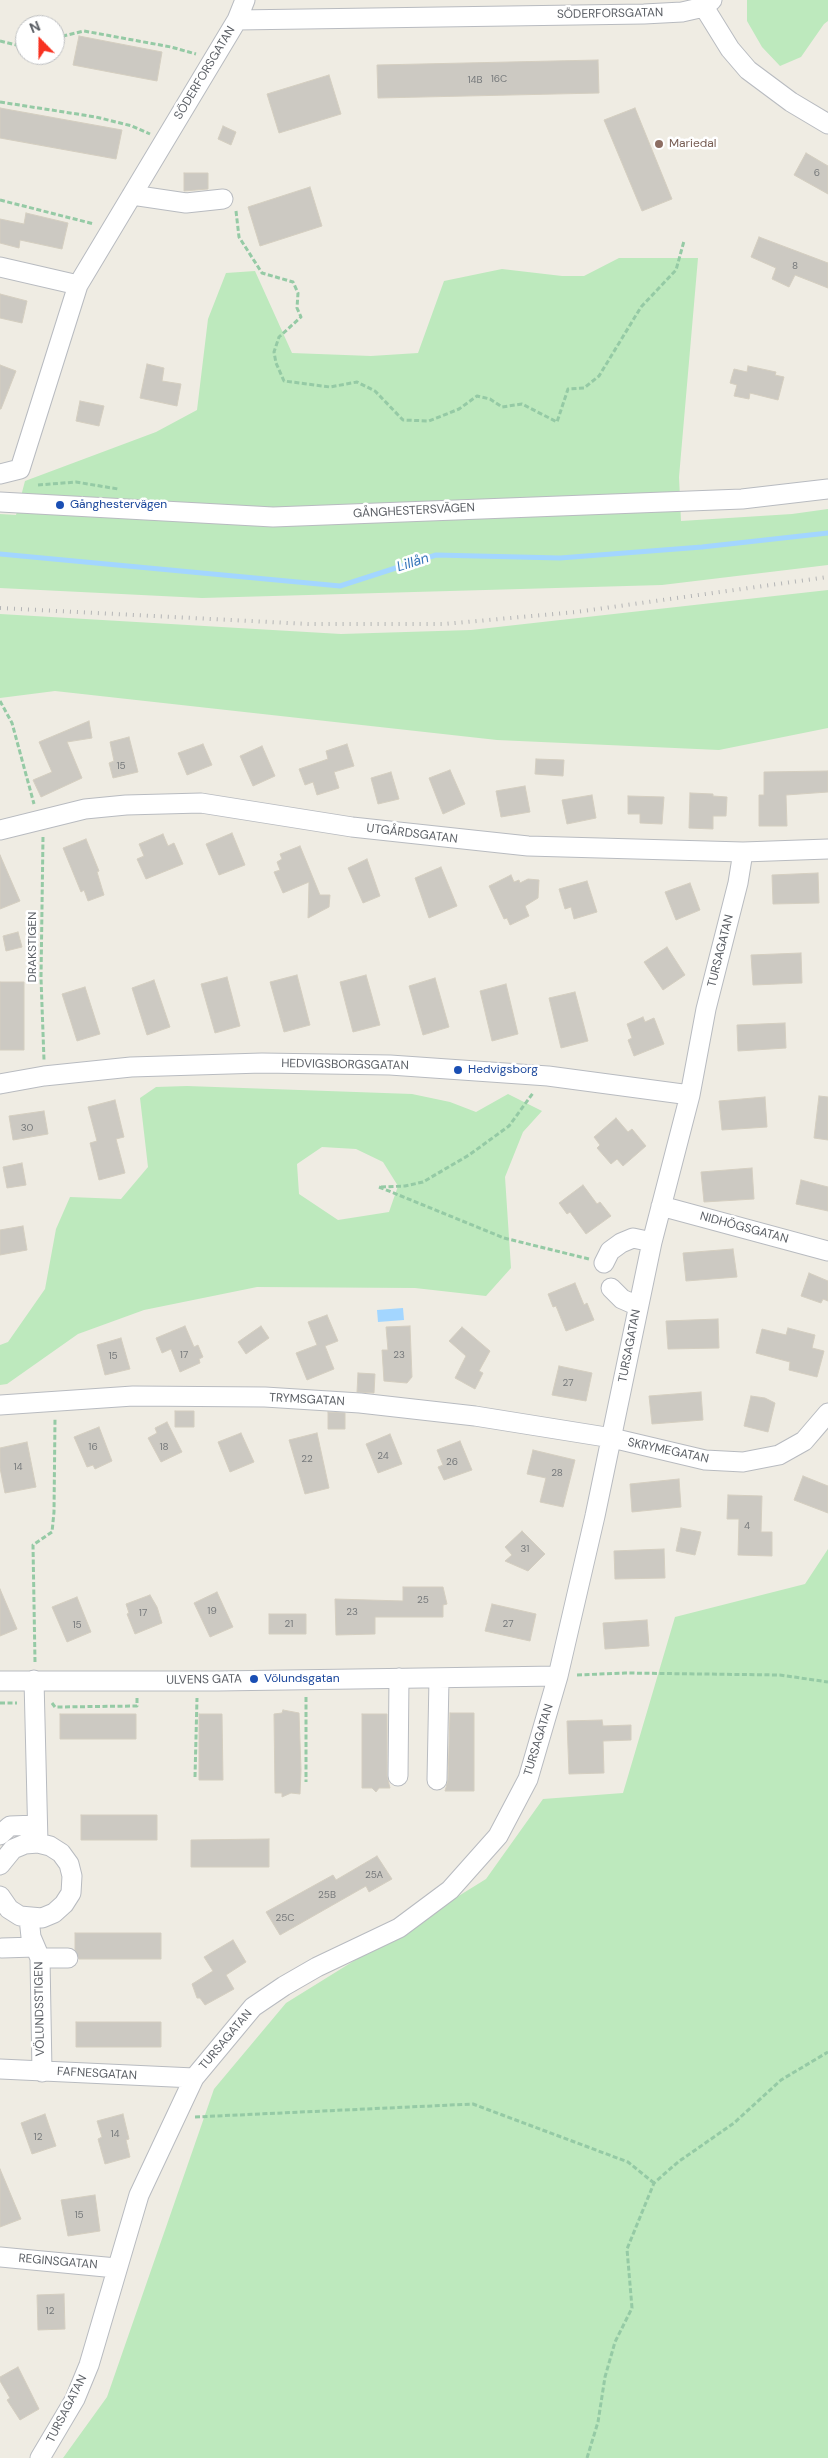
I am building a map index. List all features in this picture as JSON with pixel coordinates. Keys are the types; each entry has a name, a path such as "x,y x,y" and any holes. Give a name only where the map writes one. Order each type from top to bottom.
{"street":[{"path":"237,20 245,0"},
{"path":"708,4 730,49 748,70 791,102 828,124"},
{"name":"SÖDERFORSGATAN","path":"0,474 20,469 78,285 237,20 644,14 682,12 708,4"},
{"path":"132,195 186,203 223,199"},
{"path":"0,267 78,285"},
{"name":"GÅNGHESTERSVÄGEN","path":"0,502 274,517 742,499 828,489"},
{"name":"UTGÅRDSGATAN","path":"0,830 41,818 84,809 201,803 361,828 528,846 743,852 828,849"},
{"name":"TURSAGATAN","path":"40,2458 75,2399 89,2365 139,2194 194,2078 253,2008 284,1986 399,1928 450,1890 498,1836 528,1779 558,1676 612,1438 652,1242 690,1095 706,1009 738,883 743,852"},
{"name":"HEDVIGSBORGSGATAN","path":"0,1084 44,1076 131,1067 262,1064 390,1065 548,1076 690,1095"},
{"name":"NIDHÖGSGATAN","path":"661,1206 828,1251"},
{"path":"604,1264 610,1252 621,1243 633,1238 652,1242"},
{"path":"611,1288 622,1299 638,1306"},
{"name":"TRYMSGATAN","path":"0,1406 142,1396 265,1397 350,1402 475,1416 612,1438"},
{"name":"SKRYMEGATAN","path":"612,1438 705,1460 743,1462 779,1455 804,1441 828,1413"},
{"name":"ULVENS GATA","path":"0,1681 439,1679 558,1676"},
{"path":"398,1776 399,1678"},
{"path":"437,1780 439,1679"},
{"path":"34,1680 38,1834"},
{"path":"0,1835 10,1826 38,1834 50,1846 61,1853 69,1864 72,1876 70,1893 64,1904 54,1913 42,1918 29,1918 9,1909 0,1896"},
{"path":"0,1865 13,1849 25,1844 38,1834"},
{"name":"VÖLUNDSSTIGEN","path":"29,1918 30,1936 38,1952 42,2072"},
{"path":"2,1948 68,1958"},
{"name":"FAFNESGATAN","path":"0,2069 194,2078"},
{"name":"REGINSGATAN","path":"0,2257 116,2268"}],"path":[{"path":"65,36 84,31 172,47 214,59"},
{"path":"0,40 15,44"},
{"path":"0,102 96,117 132,126 165,140"},
{"path":"223,199 230,197 234,200 240,237 262,273 292,282 298,292 297,308 301,317 279,337 274,352 276,363 284,382 330,387 357,382 375,391 403,420 429,421 459,409 477,396 490,399 502,407 522,404 557,422 568,389 584,388 599,376 641,306 676,270 684,242"},
{"path":"0,200 112,228"},
{"path":"36,485 76,482 121,489"},
{"name":"DRAKSTIGEN","path":"0,701 12,723 41,818 41,978 44,1076"},
{"path":"548,1076 524,1102 509,1126 469,1155 423,1182 405,1186 379,1187 504,1238 604,1264"},
{"path":"34,1680 33,1545 52,1532 54,1512 55,1402"},
{"path":"558,1676 624,1673 780,1675 828,1682"},
{"path":"55,1707 137,1706 137,1694"},
{"path":"306,1694 306,1782"},
{"path":"195,1777 197,1695"},
{"path":"0,1703 20,1703"},
{"path":"587,2458 598,2422 605,2377 615,2342 632,2308 627,2249 654,2183 678,2162 734,2123 781,2080 828,2052"},
{"path":"174,2118 473,2104 628,2162 654,2183"}],"green space":[{"path":"747,0 828,0 828,21 801,57 780,66 762,47 747,21"},
{"path":"619,258 698,258 679,477 681,521 792,514 828,509 828,565 662,585 202,598 0,588 0,514 16,515 25,481 156,432 197,410 208,319 226,273 255,271 292,353 371,356 418,353 444,281 502,269 562,276 584,276"},
{"path":"828,590 828,728 719,750 497,740 55,691 0,698 0,614 341,634 471,630"},
{"path":"187,1086 412,1094 450,1102 476,1112 508,1094 542,1111 523,1132 505,1177 511,1268 486,1296 415,1288 257,1287 144,1310 78,1334 7,1384 0,1385 0,1345 8,1342 45,1289 56,1229 70,1197 121,1199 148,1167 140,1098 156,1087","holes":["322,1147 356,1149 383,1162 398,1186 389,1212 338,1220 299,1194 297,1164"]},
{"path":"828,1549 828,2458 63,2458 107,2397 214,2089 286,2003 486,1879 543,1799 623,1793 675,1617 805,1584"}],"water":[{"path":"403,1308 404,1320 378,1322 377,1310"}],"building":[{"path":"79,36 162,52 157,81 73,65"},
{"path":"598,60 599,93 378,98 377,65"},
{"path":"329,75 341,114 279,133 267,94"},
{"path":"0,108 122,130 116,159 0,138"},
{"path":"635,108 672,199 642,211 604,120"},
{"path":"223,126 236,132 231,145 218,139"},
{"path":"806,153 828,166 828,194 794,175"},
{"path":"184,173 208,173 208,189 184,191"},
{"path":"310,187 322,226 260,246 248,207"},
{"path":"26,213 68,223 62,249 20,240 19,248 0,243 0,219 24,224"},
{"path":"759,237 828,263 828,288 795,275 789,287 772,279 776,268 751,257"},
{"path":"0,294 27,301 22,323 0,318"},
{"path":"147,364 164,368 162,381 181,384 177,406 140,398"},
{"path":"0,365 16,371 1,409 0,409"},
{"path":"748,366 776,372 775,375 784,377 778,400 750,393 749,399 734,396 737,385 730,383 734,369 747,372"},
{"path":"80,401 104,406 99,426 76,421"},
{"path":"89,721 92,738 67,742 82,778 41,797 33,780 52,772 39,742"},
{"path":"129,737 138,772 113,778 109,763 114,761 110,742"},
{"path":"203,744 212,765 187,775 178,753"},
{"path":"347,744 354,766 334,772 339,788 317,795 313,782 305,785 299,769 328,759 326,751"},
{"path":"262,746 275,776 253,786 240,756"},
{"path":"536,759 564,760 563,776 535,774"},
{"path":"450,770 465,804 443,814 429,778"},
{"path":"828,771 828,792 786,795 787,826 759,826 759,795 764,795 764,772"},
{"path":"391,772 399,799 378,804 371,778"},
{"path":"525,786 530,812 501,817 496,791"},
{"path":"690,793 727,797 726,816 713,816 713,829 689,828"},
{"path":"592,795 596,818 567,824 562,800"},
{"path":"628,796 664,797 662,824 640,823 640,814 628,814"},
{"path":"232,833 245,865 219,875 206,844"},
{"path":"163,834 168,846 174,843 183,864 146,879 137,859 144,856 139,844"},
{"path":"86,839 99,871 97,872 104,895 88,901 84,890 81,892 63,848"},
{"path":"300,846 320,895 330,895 329,907 308,918 309,882 283,893 274,872 280,870 277,862 282,859 280,854"},
{"path":"0,855 20,901 0,909"},
{"path":"367,859 380,896 363,903 348,868"},
{"path":"441,867 457,906 429,918 415,878"},
{"path":"818,873 819,903 773,904 772,875"},
{"path":"511,875 514,882 519,880 520,883 528,879 539,880 538,898 525,906 529,916 510,925 507,918 504,919 489,886"},
{"path":"587,881 597,912 574,919 571,907 565,909 559,889"},
{"path":"690,883 700,910 676,920 665,892"},
{"path":"18,932 22,947 6,951 3,936"},
{"path":"667,947 685,975 663,990 644,962"},
{"path":"801,953 802,983 753,985 751,955"},
{"path":"297,975 310,1025 284,1032 270,982"},
{"path":"366,975 380,1025 353,1032 340,982"},
{"path":"227,977 240,1026 215,1033 201,984"},
{"path":"435,978 449,1027 423,1035 409,986"},
{"path":"154,980 170,1027 147,1035 132,988"},
{"path":"0,982 24,982 24,1050 0,1050"},
{"path":"506,984 518,1034 492,1041 480,991"},
{"path":"85,987 100,1034 77,1041 62,994"},
{"path":"575,992 588,1041 561,1048 549,998"},
{"path":"643,1017 645,1022 654,1018 664,1044 634,1056 628,1040 632,1038 627,1024"},
{"path":"785,1023 786,1048 738,1051 737,1025"},
{"path":"819,1096 828,1097 828,1140 814,1138"},
{"path":"765,1097 767,1127 722,1130 719,1101"},
{"path":"115,1100 124,1137 116,1139 125,1173 99,1180 90,1143 97,1141 88,1107"},
{"path":"44,1111 48,1134 13,1140 9,1116"},
{"path":"616,1118 628,1132 632,1129 646,1146 623,1166 617,1159 611,1164 597,1148 600,1145 594,1137"},
{"path":"22,1163 26,1185 7,1188 3,1167"},
{"path":"752,1168 754,1199 704,1202 701,1172"},
{"path":"801,1180 828,1187 828,1211 796,1204"},
{"path":"583,1185 597,1204 600,1202 611,1216 586,1234 570,1212 567,1214 559,1203"},
{"path":"23,1226 27,1250 0,1255 0,1230"},
{"path":"733,1249 737,1277 686,1281 683,1253"},
{"path":"809,1273 828,1281 828,1301 823,1299 821,1303 801,1296"},
{"path":"575,1283 584,1305 587,1303 594,1320 566,1331 556,1306 553,1307 548,1294"},
{"path":"327,1315 338,1341 325,1346 334,1369 307,1380 296,1353 317,1345 308,1322"},
{"path":"718,1319 719,1348 668,1349 666,1321"},
{"path":"185,1326 194,1347 198,1345 203,1357 199,1359 200,1363 180,1372 171,1349 162,1353 156,1338"},
{"path":"261,1326 269,1338 246,1354 238,1342"},
{"path":"410,1326 412,1377 407,1383 384,1381 382,1350 388,1350 386,1327"},
{"path":"462,1327 490,1351 479,1371 483,1373 475,1389 455,1378 466,1356 449,1341"},
{"path":"788,1328 815,1335 812,1348 824,1351 817,1377 789,1370 790,1362 756,1353 762,1329 786,1335"},
{"path":"121,1338 130,1369 105,1375 97,1345"},
{"path":"559,1366 592,1373 586,1401 552,1395"},
{"path":"358,1373 375,1374 374,1393 357,1392"},
{"path":"701,1392 703,1420 652,1424 649,1396"},
{"path":"751,1396 765,1398 775,1403 768,1432 744,1426"},
{"path":"175,1411 194,1411 194,1427 175,1427"},
{"path":"328,1412 345,1413 345,1429 328,1429"},
{"path":"167,1422 182,1452 161,1462 148,1438 157,1433 155,1428"},
{"path":"99,1427 112,1461 95,1469 93,1465 87,1467 74,1437"},
{"path":"241,1433 254,1462 230,1472 218,1442"},
{"path":"317,1433 329,1488 305,1494 289,1440"},
{"path":"390,1434 402,1464 378,1473 366,1444"},
{"path":"460,1441 472,1470 444,1480 438,1467 443,1465 437,1450"},
{"path":"27,1442 36,1487 5,1493 0,1468 0,1448"},
{"path":"533,1450 575,1460 563,1507 540,1502 546,1478 527,1474"},
{"path":"803,1476 828,1486 828,1513 794,1500"},
{"path":"679,1479 681,1507 632,1512 630,1484"},
{"path":"728,1495 762,1496 761,1532 772,1532 772,1556 738,1555 739,1519 727,1519"},
{"path":"681,1528 701,1532 695,1555 676,1551"},
{"path":"522,1531 545,1554 528,1571 505,1561 512,1555 505,1547"},
{"path":"664,1549 665,1578 615,1579 614,1551"},
{"path":"403,1587 443,1587 447,1604 443,1605 443,1617 375,1617 375,1634 336,1635 335,1599 403,1601"},
{"path":"0,1589 17,1629 0,1636"},
{"path":"217,1592 233,1627 210,1637 194,1603"},
{"path":"150,1595 157,1607 162,1623 135,1634 127,1614 129,1613 126,1604"},
{"path":"77,1597 91,1632 67,1642 52,1607"},
{"path":"492,1604 536,1614 530,1641 485,1631"},
{"path":"269,1614 306,1614 306,1634 269,1634"},
{"path":"647,1620 649,1646 605,1649 603,1623"},
{"path":"283,1710 299,1713 301,1770 300,1794 291,1793 282,1797 282,1793 275,1793 274,1714 282,1713"},
{"path":"450,1713 474,1713 474,1791 445,1791 448,1780"},
{"path":"60,1714 136,1714 136,1739 60,1739"},
{"path":"199,1714 222,1714 223,1780 199,1780"},
{"path":"362,1714 387,1714 387,1776 390,1788 379,1788 376,1792 372,1788 362,1788"},
{"path":"602,1720 603,1726 631,1725 631,1740 603,1741 604,1773 569,1774 567,1721"},
{"path":"81,1815 157,1815 157,1840 81,1840"},
{"path":"269,1839 269,1867 191,1867 191,1840"},
{"path":"377,1856 392,1879 369,1892 366,1886 280,1935 266,1912 333,1875 336,1880"},
{"path":"75,1933 161,1933 161,1959 79,1959 75,1950"},
{"path":"233,1940 246,1962 226,1975 234,1989 205,2005 200,1998 197,1998 192,1984 213,1971 204,1957"},
{"path":"76,2022 161,2022 161,2047 76,2047"},
{"path":"45,2114 56,2146 32,2154 21,2123"},
{"path":"123,2114 129,2139 126,2140 130,2157 105,2164 98,2139 102,2137 97,2121"},
{"path":"0,2169 21,2219 0,2227"},
{"path":"95,2195 100,2231 68,2236 61,2200"},
{"path":"64,2294 65,2329 38,2330 37,2295"},
{"path":"18,2367 39,2409 20,2420 7,2400 10,2398 0,2381 0,2377"}],"waterway":[{"name":"Lillån","path":"0,554 340,586 436,555 560,558 702,547 828,533"}],"railway":[{"path":"0,608 308,624 444,624 576,612 828,577"}],"place":[{"name":"Mariedal","path":"659,144"},
{"name":"Gånghestervägen","path":"60,505"},
{"name":"Hedvigsborg","path":"458,1070"},
{"name":"Völundsgatan","path":"254,1679"}]}
